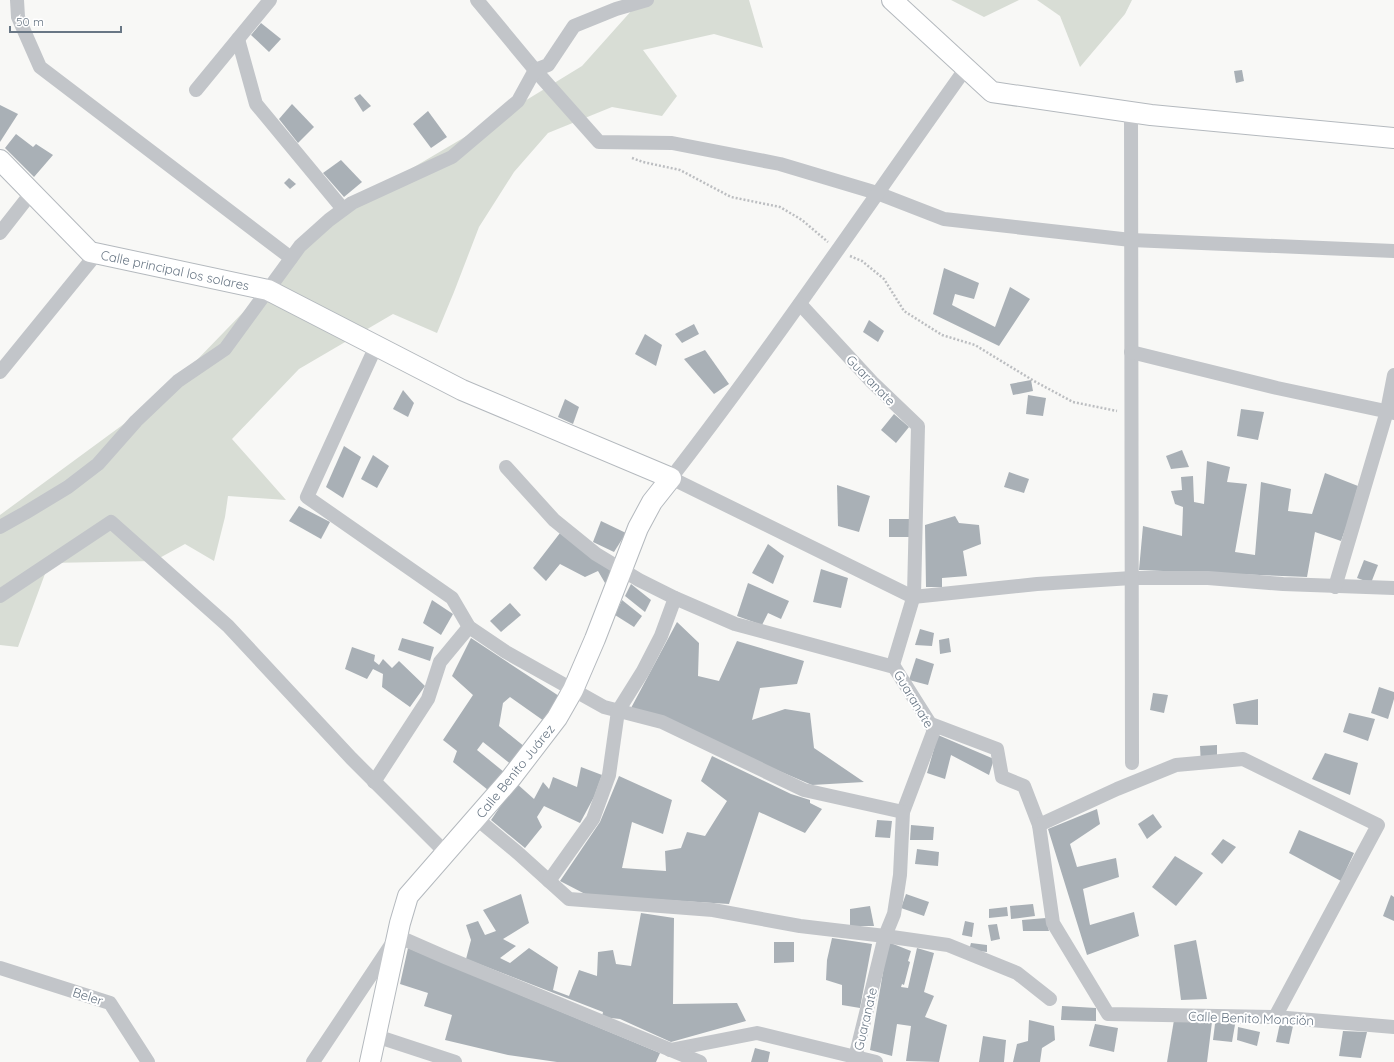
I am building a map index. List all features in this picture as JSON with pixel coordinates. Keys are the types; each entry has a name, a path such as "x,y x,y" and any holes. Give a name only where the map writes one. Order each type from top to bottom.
{"main road":[{"path":"892,0 992,92 1131,112 1394,138"},
{"name":"Calle principal los solares","path":"0,160 90,252 268,290 462,390 671,478"},
{"name":"Calle Benito Juárez","path":"370,1062 397,936 408,896 511,778 557,718 573,690 595,639 638,528 652,502 671,478"}],"street":[{"path":"17,0 18,16 40,67 291,258"},
{"path":"196,90 270,0"},
{"path":"477,0 535,70 599,142 672,143 780,164 877,193 944,219 1131,240 1394,251"},
{"path":"0,527 68,487 98,464 136,421 178,381 225,349 300,246 329,220 352,203 452,157 518,101 535,70 548,65 574,26 616,9 647,0"},
{"path":"238,39 256,104 343,209"},
{"path":"966,68 800,304 712,425 671,478 914,597 1037,584 1132,578 1208,578 1283,584 1394,588"},
{"path":"1131,112 1132,763"},
{"path":"0,233 32,192"},
{"path":"0,372 97,253"},
{"name":"Guaranate","path":"800,304 872,382 918,426 914,597 893,664 934,730 903,812 900,876 894,914 885,936 855,1060"},
{"path":"376,346 307,497 452,598 469,627 506,652 604,707 662,722 804,790 903,812"},
{"path":"1132,352 1277,388 1391,412"},
{"path":"1335,586 1391,412 1394,375"},
{"path":"506,467 554,520 596,554 639,580 675,598 734,624 894,666"},
{"path":"0,596 111,522 228,626 374,782 446,853"},
{"path":"550,882 593,818 609,775 618,711 643,671 661,636 675,598"},
{"path":"374,782 428,699 440,662 469,627"},
{"path":"931,724 997,749 1002,776 1024,786 1039,825 1117,789 1176,765 1243,759 1378,825 1275,1017"},
{"path":"476,818 569,899 713,910 800,926 948,945 1017,973 1050,999"},
{"name":"Calle Benito Monción","path":"1039,825 1053,922 1108,1014 1275,1017 1393,1023"},
{"path":"313,1062 397,936 700,1062"},
{"name":"Beler","path":"0,968 110,1003 148,1062"},
{"path":"669,1050 757,1032 855,1060 876,1062"},
{"path":"376,1036 455,1062"}],"shaded area":[{"path":"641,0 749,0 763,48 714,34 643,50 677,96 662,116 612,107 548,133 514,172 479,227 437,333 393,314 299,369 232,439 286,500 228,496 225,517 214,561 185,544 154,561 49,563 18,647 0,645 0,515 162,396 343,209 582,66"},
{"path":"951,0 1019,0 984,17"},
{"path":"1037,0 1132,0 1125,14 1080,67 1060,16"}],"building":[{"path":"261,23 281,39 269,52 251,35"},
{"path":"1242,70 1244,81 1236,83 1234,71"},
{"path":"360,94 371,106 363,112 354,98"},
{"path":"292,104 314,127 298,143 279,119"},
{"path":"0,105 18,114 0,142"},
{"path":"428,111 447,137 431,148 413,124"},
{"path":"16,134 33,147 36,144 53,155 34,177 5,148"},
{"path":"341,160 362,182 344,197 323,173"},
{"path":"289,178 296,184 290,189 284,183"},
{"path":"944,268 979,283 974,299 955,294 952,305 995,327 1010,287 1030,299 999,346 933,314"},
{"path":"869,320 884,331 878,342 863,332"},
{"path":"694,324 699,334 682,343 675,334"},
{"path":"645,334 662,345 656,366 635,354"},
{"path":"705,350 729,384 714,394 684,359"},
{"path":"1031,380 1033,391 1013,395 1010,384"},
{"path":"403,390 414,403 408,417 393,409"},
{"path":"1028,395 1046,398 1043,416 1026,414"},
{"path":"565,399 579,407 573,424 558,417"},
{"path":"1241,409 1264,412 1258,440 1237,436"},
{"path":"894,414 909,427 896,443 881,430"},
{"path":"344,446 361,457 343,498 326,487"},
{"path":"1182,450 1189,467 1171,469 1166,456"},
{"path":"373,455 389,466 377,488 361,479"},
{"path":"1207,461 1230,467 1227,482 1247,484 1235,552 1255,555 1261,482 1291,489 1288,511 1312,514 1325,473 1358,486 1341,541 1315,532 1307,577 1139,570 1143,526 1182,536 1183,507 1175,504 1171,491 1182,490 1181,477 1193,476 1194,502 1204,504"},
{"path":"1009,472 1029,479 1024,493 1004,487"},
{"path":"837,485 870,496 859,532 838,526"},
{"path":"299,506 330,522 321,539 289,521"},
{"path":"955,516 959,523 979,525 981,544 963,551 967,576 942,578 942,587 926,587 925,525"},
{"path":"889,519 911,519 911,537 889,537"},
{"path":"601,521 626,533 614,552 593,542"},
{"path":"560,533 615,573 605,583 598,571 585,577 560,564 546,581 533,568"},
{"path":"768,544 784,556 773,584 752,573"},
{"path":"1364,560 1378,565 1371,583 1357,578"},
{"path":"821,569 848,578 841,608 813,602"},
{"path":"748,583 789,601 781,619 768,613 762,625 737,616"},
{"path":"631,584 651,600 645,612 625,596"},
{"path":"432,600 453,614 441,635 423,623"},
{"path":"622,600 642,616 634,627 615,615"},
{"path":"510,603 521,615 501,632 490,621"},
{"path":"677,622 699,643 698,676 719,681 737,641 804,661 797,684 760,688 752,720 785,709 810,713 814,748 864,782 812,785 631,708"},
{"path":"920,629 934,633 932,646 915,645"},
{"path":"402,638 434,647 430,661 398,650"},
{"path":"471,638 559,696 544,721 510,697 503,703 499,726 525,747 512,765 483,742 477,750 504,772 488,790 453,762 457,751 443,740 473,695 452,676"},
{"path":"949,638 951,652 940,654 939,640"},
{"path":"352,647 375,655 374,661 379,665 383,659 392,668 399,661 425,686 410,707 382,687 383,674 373,669 367,679 345,669"},
{"path":"916,658 934,664 928,685 909,680"},
{"path":"1379,687 1394,692 1394,699 1388,719 1371,713"},
{"path":"1153,693 1168,695 1164,713 1150,710"},
{"path":"1258,699 1258,725 1236,724 1233,704"},
{"path":"1349,713 1375,719 1368,741 1343,732"},
{"path":"938,735 994,759 989,775 951,755 945,779 927,773"},
{"path":"1217,745 1217,766 1201,766 1200,746"},
{"path":"1325,753 1358,763 1350,795 1312,779"},
{"path":"712,756 791,794 810,800 810,803 822,809 805,833 759,812 729,904 587,895 560,881 600,822 619,776 672,800 663,834 632,822 622,868 666,871 665,851 681,848 687,832 705,836 727,801 701,781"},
{"path":"581,767 602,775 594,797 580,823 544,806 537,817 542,827 525,848 491,820 516,783 534,799 543,782 549,789 553,777 577,787"},
{"path":"1097,809 1100,824 1070,844 1077,867 1116,858 1119,877 1083,889 1090,925 1134,912 1139,936 1087,955 1048,829"},
{"path":"1153,814 1162,827 1147,839 1138,824"},
{"path":"877,820 892,821 890,838 875,837"},
{"path":"911,825 934,827 933,840 910,840"},
{"path":"1299,830 1354,853 1341,881 1289,853"},
{"path":"1223,839 1236,847 1222,864 1211,854"},
{"path":"917,849 939,852 938,866 915,864"},
{"path":"1175,856 1203,873 1176,906 1152,887"},
{"path":"521,894 529,923 503,939 516,946 500,958 510,963 529,948 558,967 553,990 569,996 579,970 597,976 598,952 613,950 616,964 631,966 641,913 674,918 673,1004 737,1003 746,1021 671,1042 620,1019 602,1017 603,1012 466,959 471,940 466,925 478,921 485,935 496,931 483,910"},
{"path":"906,894 929,902 924,916 901,908"},
{"path":"1391,895 1394,897 1394,921 1383,916"},
{"path":"1033,904 1035,916 1011,919 1010,906"},
{"path":"870,906 874,926 850,926 850,909"},
{"path":"1007,907 1008,916 989,918 989,909"},
{"path":"1046,918 1049,931 1023,931 1022,920"},
{"path":"965,921 974,923 972,937 962,935"},
{"path":"997,924 1000,939 991,941 988,925"},
{"path":"832,938 872,944 860,1008 842,1005 842,985 826,980 827,960"},
{"path":"1196,940 1207,999 1181,1000 1174,945"},
{"path":"774,942 794,942 794,962 774,963"},
{"path":"888,942 911,951 908,961 910,962 904,985 902,984 901,987 908,988 917,948 934,953 924,992 934,996 925,1017 947,1025 939,1062 906,1061 911,1026 897,1024 892,1056 870,1050"},
{"path":"971,943 987,945 987,952 969,950"},
{"path":"408,948 660,1053 656,1062 557,1062 508,1055 445,1040 452,1015 424,1006 428,993 400,984"},
{"path":"1062,1006 1096,1008 1096,1021 1061,1020"},
{"path":"1216,1016 1236,1019 1232,1042 1213,1040"},
{"path":"1029,1020 1054,1026 1055,1040 1042,1048 1040,1062 1013,1062 1017,1044 1028,1041"},
{"path":"1174,1020 1212,1022 1207,1062 1167,1062"},
{"path":"1280,1023 1293,1026 1289,1044 1276,1042"},
{"path":"1095,1024 1118,1028 1114,1052 1089,1046"},
{"path":"1238,1027 1260,1032 1257,1046 1237,1040"},
{"path":"1343,1031 1367,1032 1361,1058 1339,1056"},
{"path":"983,1036 1006,1040 1004,1062 979,1062"},
{"path":"755,1048 770,1052 768,1062 751,1062"}]}
